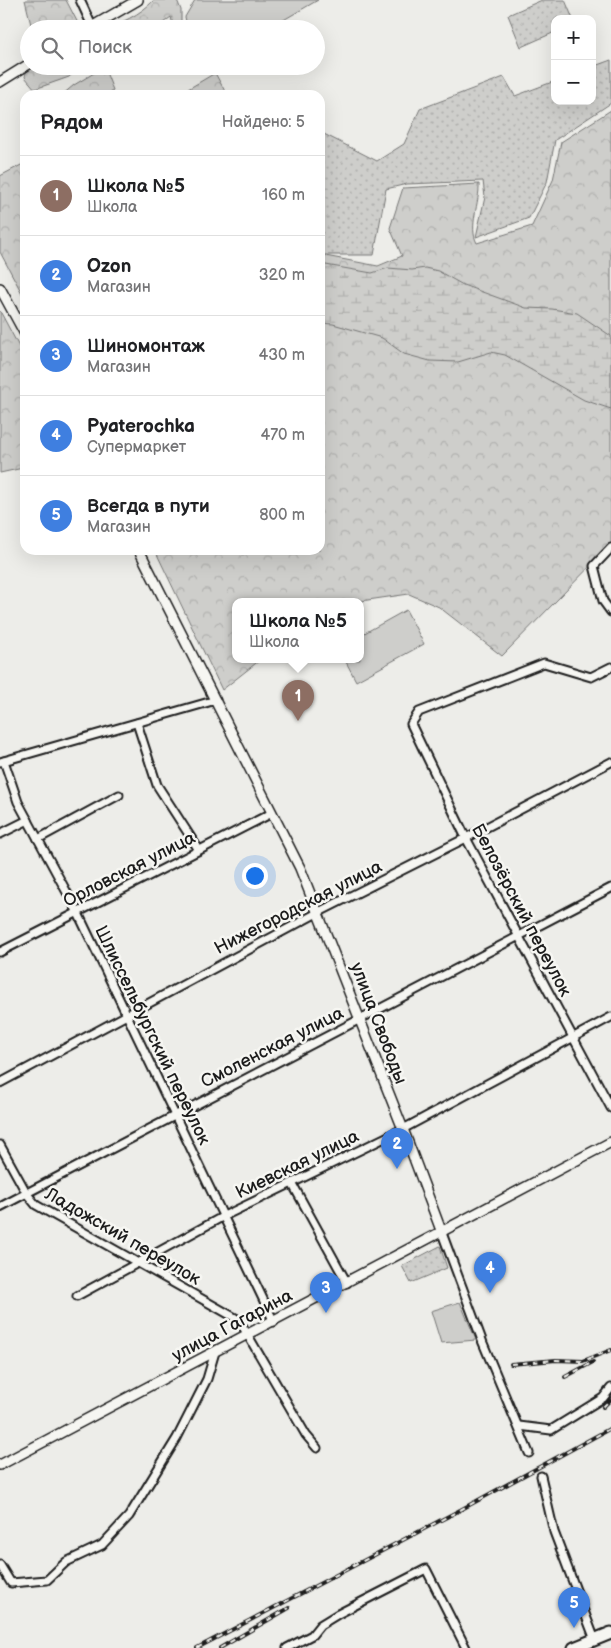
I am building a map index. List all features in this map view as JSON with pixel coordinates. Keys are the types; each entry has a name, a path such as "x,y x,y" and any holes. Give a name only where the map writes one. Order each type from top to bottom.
{"main road":[{"path":"574,1648 611,1633"}],"street":[{"path":"80,0 87,20"},
{"path":"104,20 138,0"},
{"path":"0,82 20,70"},
{"path":"0,288 20,325"},
{"path":"611,548 594,566 603,601 611,612"},
{"name":"улица Свободы","path":"142,555 174,615 319,912 483,1342 529,1453"},
{"name":"Белозёрский переулок","path":"611,667 591,677 544,663 419,712 411,724 466,838 611,1108"},
{"path":"2,761 216,700"},
{"path":"137,723 157,785 199,850"},
{"name":"Шлиссельбургский переулок","path":"2,761 18,802 77,911 274,1322"},
{"name":"Нижегородская улица","path":"0,1083 319,912 611,762"},
{"path":"38,839 120,795"},
{"name":"Орловская улица","path":"0,952 272,813"},
{"path":"0,834 28,820"},
{"name":"Смоленская улица","path":"0,1207 611,888"},
{"name":"Киевская улица","path":"77,1296 224,1216 403,1129 611,1017"},
{"name":"улица Гагарина","path":"0,1465 274,1322 611,1142"},
{"name":"Ладожский переулок","path":"0,1145 27,1194 36,1205 239,1320 306,1435 317,1448"},
{"path":"292,1183 346,1283"},
{"path":"0,1565 10,1583 47,1580 66,1562 102,1545 129,1516 177,1438 207,1379 215,1352"},
{"path":"519,1426 551,1430 603,1398 611,1388"},
{"path":"541,1476 554,1532 595,1640"},
{"path":"287,1648 312,1635 320,1625 332,1618 426,1569 466,1648"}],"green space":[{"path":"25,0 66,0 76,20 30,20"},
{"path":"154,0 177,0 181,10 181,20 172,20 171,17 167,20 126,20 143,10"},
{"path":"195,0 318,0 284,20 186,20 185,17"},
{"path":"542,0 565,0 571,15 551,15 551,34 521,47 508,15"},
{"path":"611,60 611,103 555,140 547,182 529,218 476,237 485,197 483,181 407,184 386,189 374,255 325,255 325,135 377,161 404,144 420,109 504,77 515,96 551,82 551,105 596,105 596,66"},
{"path":"25,75 71,75 35,89 25,77"},
{"path":"91,75 107,75 113,90 68,90"},
{"path":"212,75 216,75 224,90 186,90"},
{"path":"611,110 611,545 502,656 439,607 409,594 364,601 364,598 232,598 232,663 256,663 222,690 157,555 325,555 325,256 378,266 402,256 390,228 403,188 479,184 474,222 477,243 532,226 553,180 561,142"},
{"path":"20,166 20,290 0,252 0,176"},
{"path":"325,265 372,273 388,268 412,270 425,268 438,271 463,285 526,308 552,309 577,313 611,336 611,409 584,400 505,355 491,352 458,362 430,361 404,354 382,338 325,323"},
{"path":"0,311 20,349 20,469 0,473"},
{"path":"406,610 424,644 356,681 347,663 364,663 364,633"},
{"path":"440,1246 447,1268 411,1283 402,1266"},
{"path":"460,1302 476,1340 441,1343 431,1311"}],"railway":[{"path":"511,1364 556,1360 583,1361 611,1350"},
{"path":"565,1377 593,1362"},
{"path":"603,1407 611,1399"},
{"path":"197,1648 462,1509 611,1428"},
{"path":"220,1648 289,1608"}],"place":[{"name":"Школа №5","path":"298,721"},
{"name":"Ozon","path":"397,1169"},
{"name":"Pyaterochka","path":"490,1293"},
{"name":"Шиномонтаж","path":"326,1313"},
{"name":"Всегда в пути","path":"574,1628"}]}
